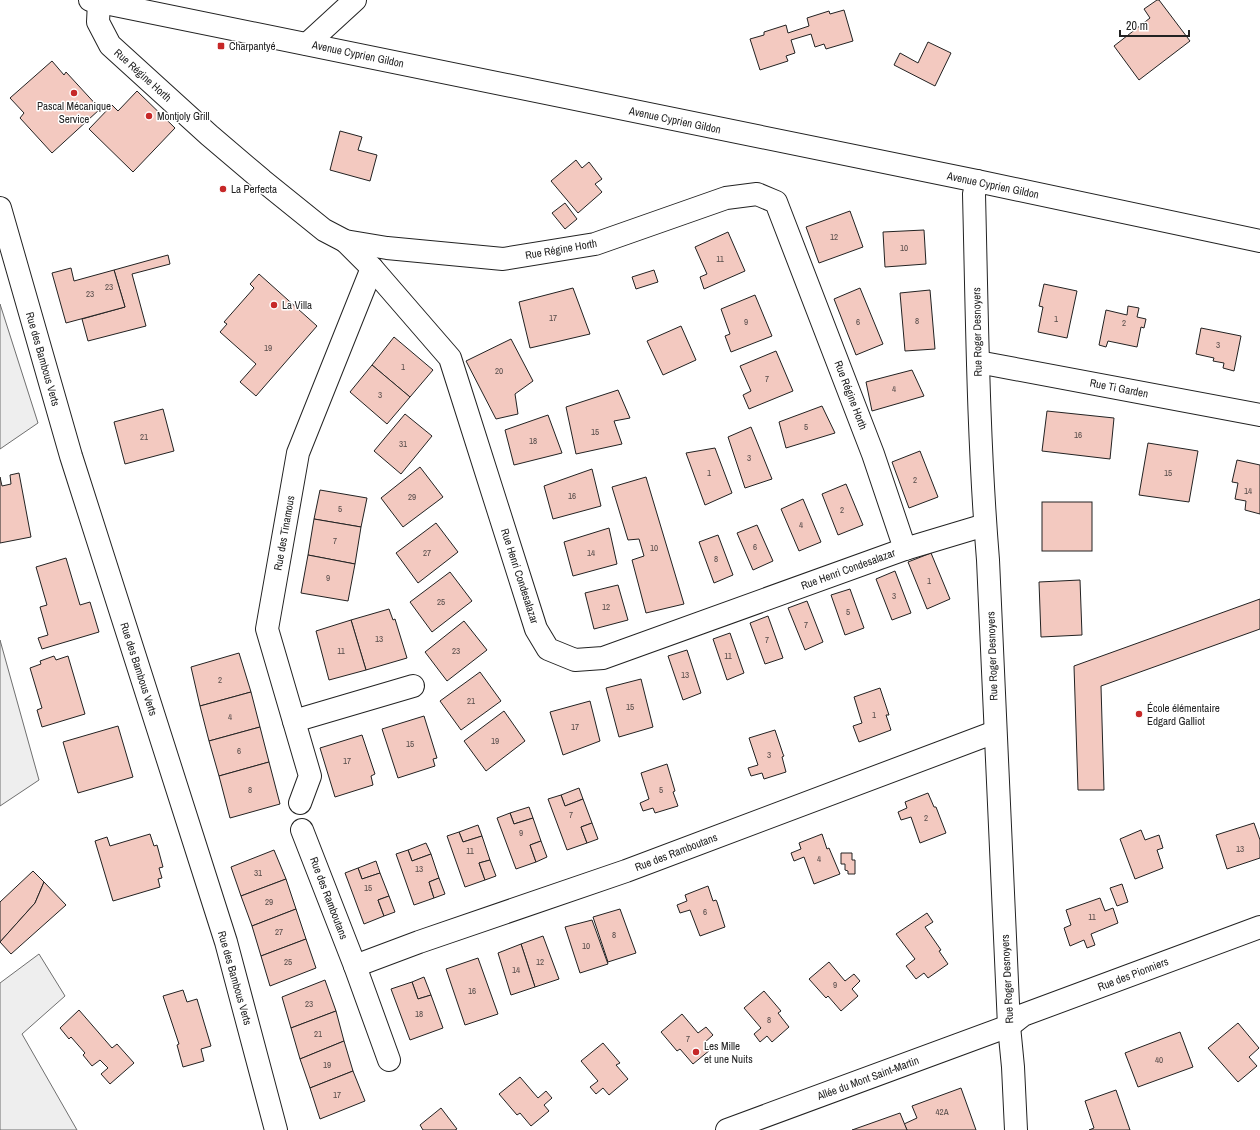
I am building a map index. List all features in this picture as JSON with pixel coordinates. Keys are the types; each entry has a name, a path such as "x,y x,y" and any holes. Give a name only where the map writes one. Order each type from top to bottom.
{"street":[{"path":"306,44 355,0"},
{"name":"Avenue Cyprien Gildon","path":"95,1 977,181 1260,241"},
{"name":"Rue Régine Horth","path":"95,1 98,22 110,45 262,180 324,230 345,241 387,248 503,259 595,244 726,198 757,194 776,202 873,454 905,549"},
{"name":"Rue Roger Desnoyers","path":"977,181 974,194 978,362 1009,1026 1016,1130"},
{"name":"Rue des Bambous Verts","path":"0,208 71,456 226,942 276,1130"},
{"name":"Rue Henri Condesalazar","path":"345,241 372,268 450,358 536,629 548,649 575,660 603,658 905,549 986,525"},
{"name":"Rue des Tinamous","path":"300,803 310,776 267,629 298,453 372,268"},
{"name":"Rue Ti Garden","path":"978,362 1260,415"},
{"path":"294,721 413,686"},
{"name":"Rue des Ramboutans","path":"355,966 634,868 995,732"},
{"name":"Rue des Ramboutans","path":"302,830 355,966 389,1060"},
{"name":"Rue des Pionniers","path":"1009,1026 1023,1015 1260,926"},
{"name":"Allée du Mont Saint-Martin","path":"727,1130 1009,1026"}],"shaded area":[{"path":"0,304 38,423 0,449"},
{"path":"0,640 39,780 0,806"},
{"path":"39,954 65,996 22,1034 77,1130 0,1130 0,983"}],"building":[{"path":"1159,0 1190,41 1139,80 1114,46 1150,18 1144,9"},
{"path":"844,10 853,41 826,49 824,44 815,47 811,34 791,40 795,53 786,56 788,61 760,70 750,39 764,35 764,32 786,25 788,33 809,26 807,18 829,11 830,14"},
{"path":"928,42 951,53 935,86 894,65 900,53 918,63"},
{"path":"52,61 64,75 66,72 100,109 52,153 20,118 24,113 10,98"},
{"path":"137,91 175,128 133,172 89,129 112,105 118,111"},
{"path":"340,131 362,137 358,150 377,155 370,181 330,170"},
{"path":"576,160 582,168 589,162 602,179 595,184 602,192 578,213 551,181"},
{"path":"565,203 577,219 565,229 552,213"},
{"path":"850,211 863,247 819,263 806,227"},
{"path":"924,230 926,264 885,267 883,232"},
{"path":"728,232 745,271 704,289 700,277 707,274 695,247"},
{"path":"168,255 170,264 132,274 146,326 88,341 82,319 125,307 114,270"},
{"path":"71,268 74,281 114,270 125,307 66,323 52,273"},
{"path":"654,270 658,282 636,289 632,277"},
{"path":"259,274 317,326 256,396 240,382 256,364 220,332 227,324 224,322 254,288 250,284"},
{"path":"1044,284 1077,291 1067,338 1038,332 1043,307 1039,306"},
{"path":"573,288 590,334 530,348 519,302"},
{"path":"860,288 883,344 856,355 834,299"},
{"path":"930,290 935,349 905,351 900,293"},
{"path":"755,295 772,336 731,352 725,336 730,334 721,309"},
{"path":"1128,306 1139,308 1137,317 1146,319 1144,328 1141,327 1137,347 1108,341 1106,347 1099,345 1106,310 1127,315"},
{"path":"681,326 696,360 663,375 647,341"},
{"path":"1201,328 1241,336 1234,371 1223,368 1224,363 1213,361 1214,358 1196,354"},
{"path":"394,337 433,370 410,397 372,365"},
{"path":"511,339 533,381 515,394 518,414 496,419 466,361"},
{"path":"776,351 793,391 749,409 743,395 751,391 740,366"},
{"path":"372,365 410,397 387,424 350,392"},
{"path":"912,370 924,396 872,411 866,382"},
{"path":"618,390 630,418 614,421 622,444 576,454 566,407"},
{"path":"822,406 835,433 786,448 779,422"},
{"path":"163,409 174,451 125,464 114,422"},
{"path":"1047,411 1114,418 1110,459 1042,451"},
{"path":"405,414 432,436 401,474 374,451"},
{"path":"548,415 562,453 514,465 505,430"},
{"path":"751,427 772,479 745,488 728,437"},
{"path":"1148,443 1198,451 1189,502 1139,495"},
{"path":"715,448 732,493 705,505 686,453"},
{"path":"920,451 938,497 909,508 892,462"},
{"path":"1237,460 1260,465 1260,514 1245,510 1246,501 1235,499 1238,483 1232,482"},
{"path":"420,467 443,497 403,527 381,498"},
{"path":"592,469 601,506 553,519 544,486"},
{"path":"19,473 31,537 0,543 0,477 2,486 11,484 10,475"},
{"path":"646,477 684,604 646,613 632,560 644,556 639,539 628,540 612,487"},
{"path":"846,484 863,525 838,535 822,494"},
{"path":"320,490 367,498 361,527 314,519"},
{"path":"803,499 821,542 799,551 781,509"},
{"path":"1042,502 1092,502 1092,551 1042,551"},
{"path":"314,519 361,527 355,564 308,555"},
{"path":"436,523 458,552 418,583 396,553"},
{"path":"757,525 773,561 753,570 737,533"},
{"path":"609,528 617,564 573,576 564,542"},
{"path":"718,535 733,575 714,583 699,542"},
{"path":"931,553 950,599 927,609 908,562"},
{"path":"308,555 355,564 348,601 301,593"},
{"path":"66,558 80,605 90,602 99,632 42,649 38,638 48,635 40,607 47,605 36,567"},
{"path":"895,571 911,613 892,620 876,579"},
{"path":"450,572 472,601 432,632 410,602"},
{"path":"1080,580 1082,635 1041,637 1039,582"},
{"path":"618,585 628,620 594,629 585,593"},
{"path":"850,589 864,628 845,635 831,595"},
{"path":"1260,599 1260,629 1101,686 1104,790 1078,790 1074,666"},
{"path":"807,601 823,642 805,650 788,608"},
{"path":"389,609 393,620 395,619 407,658 366,670 351,620"},
{"path":"768,616 783,658 765,664 750,623"},
{"path":"351,620 366,670 329,680 316,631"},
{"path":"464,621 487,650 447,681 425,652"},
{"path":"730,633 744,673 727,680 713,639"},
{"path":"687,650 701,693 683,700 668,656"},
{"path":"239,653 251,692 200,706 191,667"},
{"path":"54,656 56,660 68,656 85,714 42,727 37,710 42,708 30,668 41,664 40,661"},
{"path":"480,672 501,701 461,730 440,701"},
{"path":"641,679 653,727 619,737 606,688"},
{"path":"880,688 889,715 886,715 891,730 859,742 853,726 862,723 854,697"},
{"path":"251,692 260,727 209,741 200,706"},
{"path":"590,701 600,741 563,755 550,712"},
{"path":"504,711 525,741 486,771 464,741"},
{"path":"424,716 437,758 433,759 435,766 398,778 382,729"},
{"path":"118,726 133,777 78,793 63,742"},
{"path":"260,727 269,762 219,776 209,741"},
{"path":"775,730 784,756 782,757 786,772 764,779 762,773 751,776 748,768 758,765 749,738"},
{"path":"362,735 375,774 371,776 373,785 335,797 320,748"},
{"path":"269,762 280,804 230,818 219,776"},
{"path":"667,764 675,791 673,792 678,806 655,813 653,808 643,811 640,803 649,799 641,773"},
{"path":"579,788 583,799 565,806 561,795"},
{"path":"928,793 934,807 936,807 946,833 920,843 911,817 901,820 898,812 907,808 905,802"},
{"path":"561,795 565,806 583,799 592,823 581,827 587,843 567,850 548,799"},
{"path":"529,807 533,818 514,824 510,813"},
{"path":"510,813 514,824 533,818 541,841 530,845 536,862 516,869 497,818"},
{"path":"592,823 598,839 587,843 581,827"},
{"path":"1254,823 1260,840 1260,858 1227,869 1216,835"},
{"path":"478,825 482,836 463,842 459,832"},
{"path":"1141,830 1145,840 1159,835 1163,848 1157,850 1163,868 1135,879 1120,839"},
{"path":"459,832 463,842 482,836 490,860 479,863 485,880 465,887 447,836"},
{"path":"150,834 154,846 157,845 163,867 159,868 162,878 158,879 160,887 113,901 95,841 107,837 110,846"},
{"path":"822,834 827,849 829,848 840,874 814,884 804,857 794,861 791,853 801,849 799,843"},
{"path":"541,841 547,857 536,862 530,845"},
{"path":"426,843 431,854 412,861 408,850"},
{"path":"274,850 286,879 241,896 231,867"},
{"path":"408,850 412,861 431,854 439,878 429,882 434,898 414,905 396,854"},
{"path":"841,853 852,853 852,860 855,860 855,874 848,874 848,871 845,870 845,864 841,864"},
{"path":"490,860 496,876 485,880 479,863"},
{"path":"376,861 380,873 362,879 358,868"},
{"path":"358,868 362,879 380,873 389,896 378,900 384,916 364,924 345,873"},
{"path":"33,871 44,882 35,903 0,942 0,902"},
{"path":"439,878 445,894 434,898 429,882"},
{"path":"286,879 296,909 252,926 241,896"},
{"path":"44,882 66,905 11,954 0,942 35,903"},
{"path":"1122,884 1128,902 1117,906 1110,888"},
{"path":"708,886 713,901 716,900 717,902 725,927 700,936 690,910 680,913 677,905 687,901 685,895"},
{"path":"389,896 395,912 384,916 378,900"},
{"path":"1100,898 1105,911 1113,908 1118,923 1091,934 1095,945 1087,948 1084,940 1070,946 1064,928 1071,925 1066,910"},
{"path":"296,909 306,939 261,956 252,926"},
{"path":"620,909 636,953 608,962 593,917"},
{"path":"927,913 933,922 925,927 941,950 939,951 948,964 928,978 924,973 916,979 906,966 915,959 896,934"},
{"path":"592,920 608,964 580,973 565,927"},
{"path":"543,936 559,979 535,987 521,944"},
{"path":"306,939 316,968 270,986 261,956"},
{"path":"521,944 535,987 511,995 498,953"},
{"path":"478,958 498,1014 465,1025 446,969"},
{"path":"829,962 845,981 854,974 860,981 852,989 858,996 841,1011 828,996 826,998 809,979"},
{"path":"424,977 431,995 418,999 412,982"},
{"path":"325,980 336,1011 291,1028 282,997"},
{"path":"412,982 418,999 431,995 443,1028 410,1040 391,989"},
{"path":"183,990 187,1002 197,999 211,1046 201,1049 204,1061 183,1067 177,1045 179,1044 163,996"},
{"path":"764,991 781,1011 778,1013 789,1027 772,1042 767,1036 760,1042 754,1034 761,1028 744,1008"},
{"path":"79,1010 112,1048 117,1044 134,1063 110,1084 101,1074 108,1068 100,1060 92,1066 83,1055 85,1053 71,1037 69,1039 60,1028"},
{"path":"336,1011 344,1041 300,1059 291,1028"},
{"path":"682,1014 698,1033 706,1027 713,1035 704,1043 710,1050 693,1064 680,1049 677,1051 661,1032"},
{"path":"1238,1023 1259,1048 1249,1057 1257,1066 1238,1082 1208,1048"},
{"path":"1180,1032 1193,1067 1138,1087 1125,1053"},
{"path":"344,1041 353,1071 310,1088 300,1059"},
{"path":"603,1043 620,1063 616,1065 628,1079 609,1095 603,1088 596,1094 590,1087 598,1081 581,1061"},
{"path":"353,1071 365,1101 320,1119 310,1088"},
{"path":"520,1077 538,1098 546,1091 552,1098 544,1105 549,1111 531,1126 520,1113 517,1115 499,1094"},
{"path":"961,1088 976,1130 907,1130 904,1124 917,1118 912,1106"},
{"path":"1116,1090 1130,1130 1089,1130 1094,1128 1085,1101"},
{"path":"441,1108 457,1129 423,1130 420,1125"},
{"path":"900,1113 907,1130 852,1130"}],"place":[{"name":"Charpantyé","path":"221,46"},
{"name":"Pascal Mécanique Service","path":"74,93"},
{"name":"Montjoly Grill","path":"149,116"},
{"name":"La Perfecta","path":"223,189"},
{"name":"La Villa","path":"274,305"},
{"name":"École élémentaire Edgard Galliot","path":"1139,714"},
{"name":"Les Mille et une Nuits","path":"696,1052"}]}
